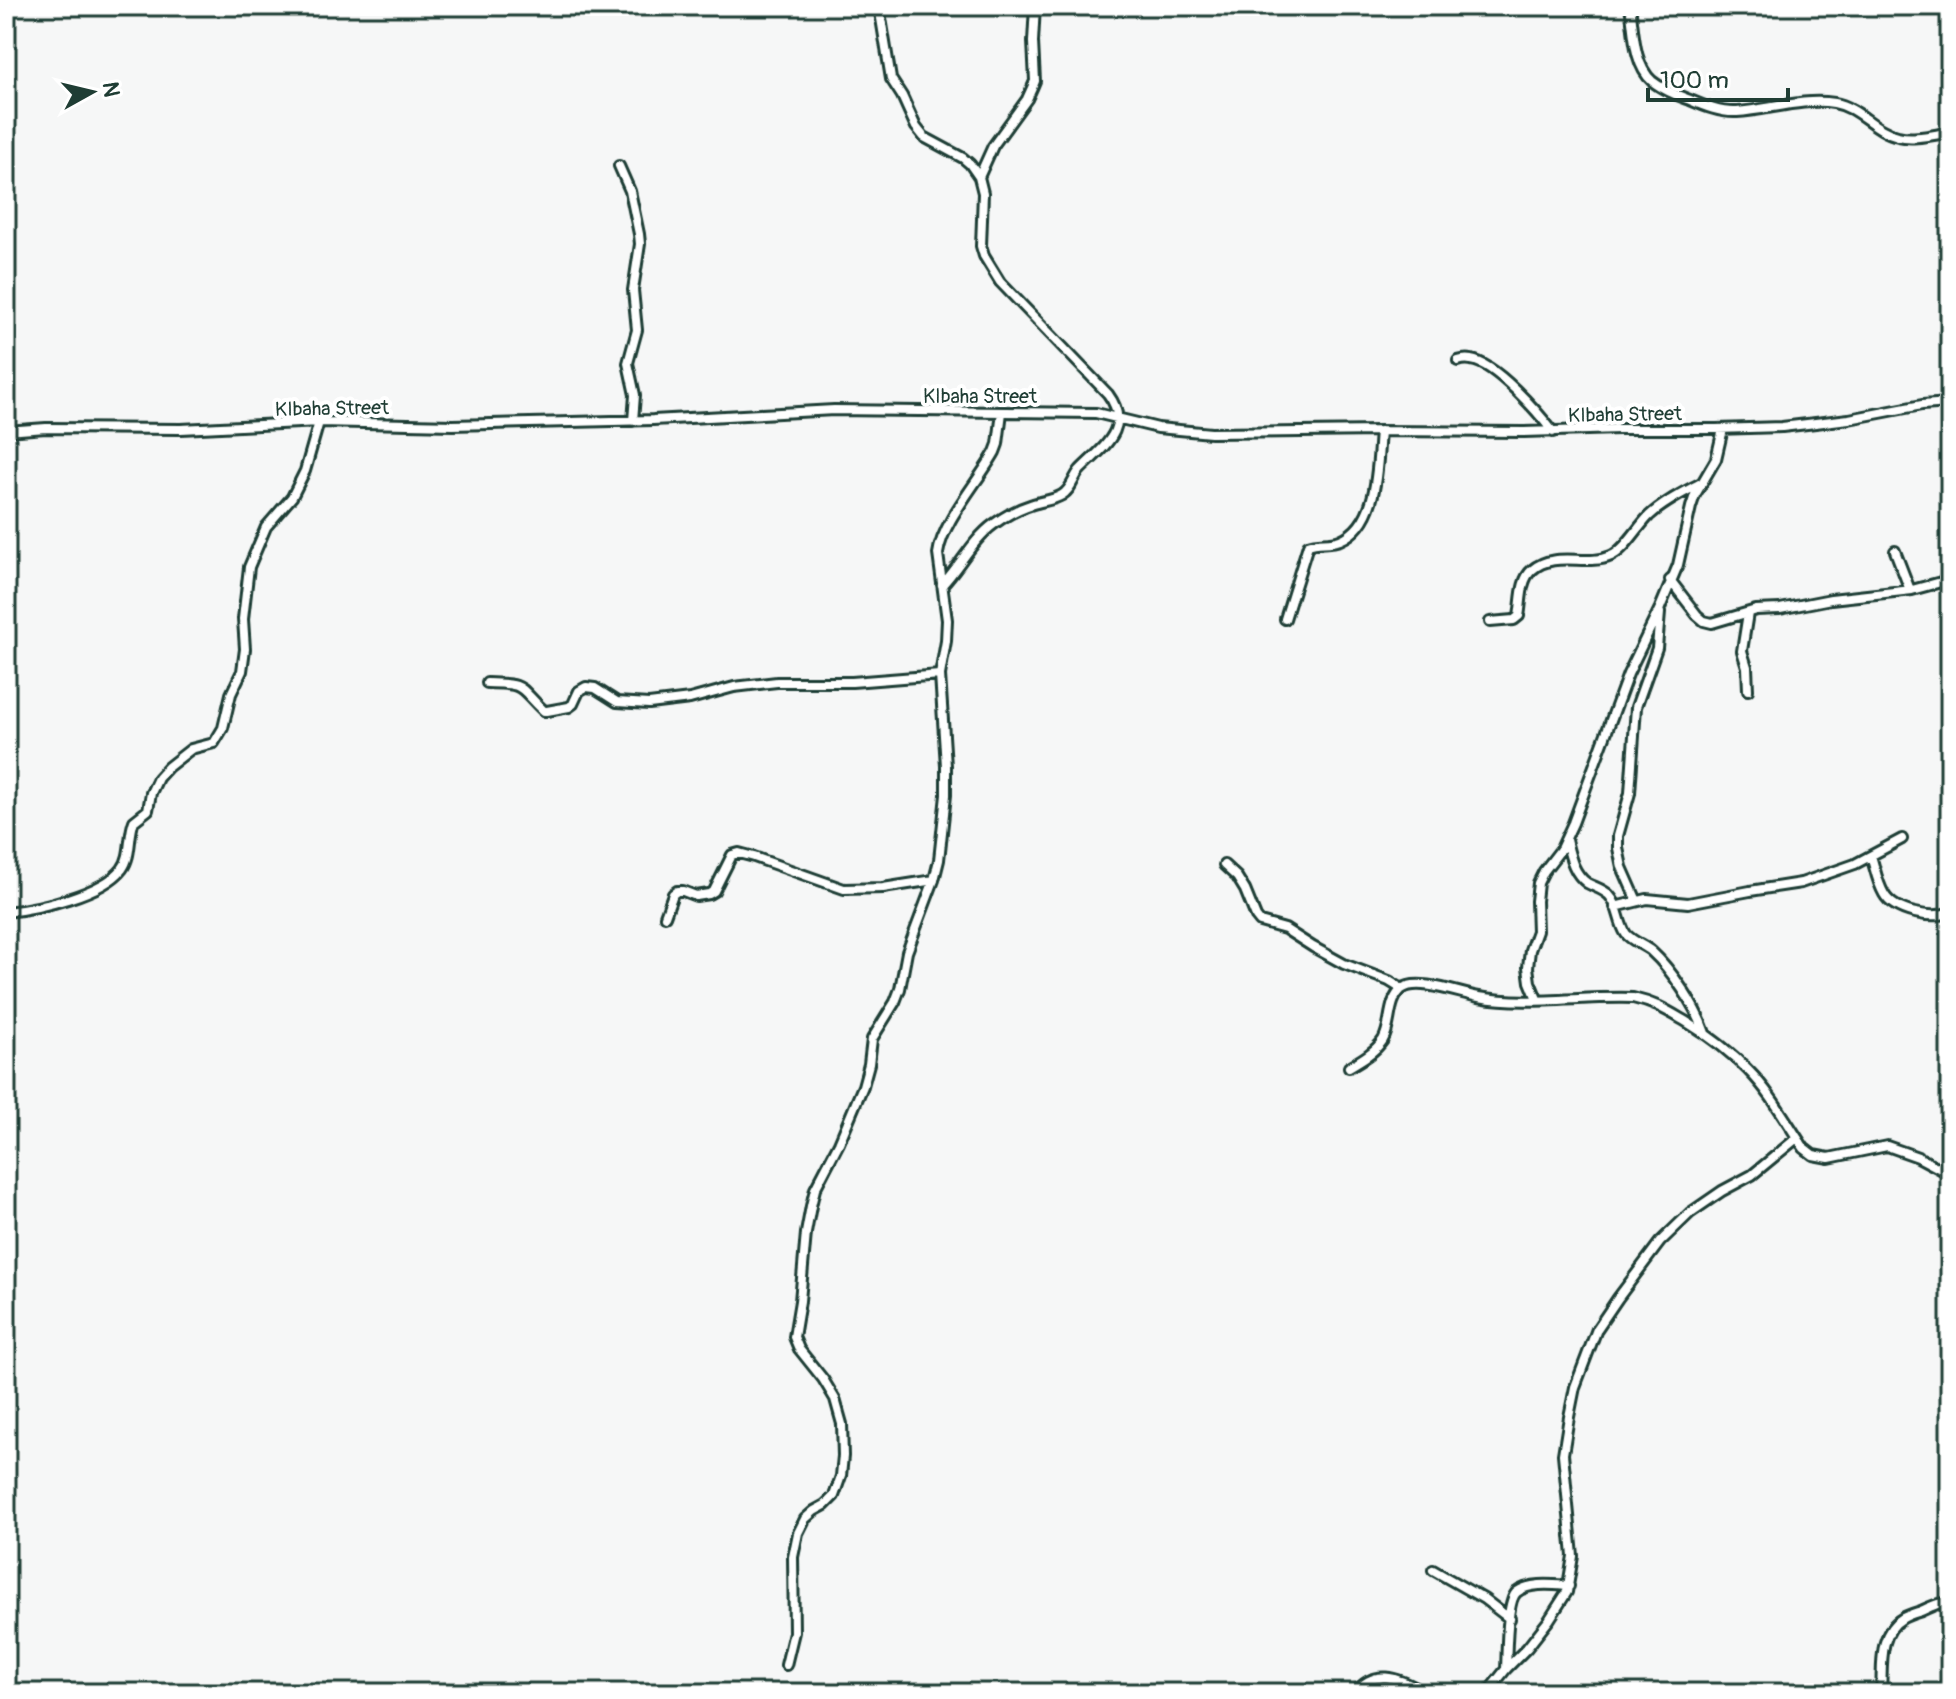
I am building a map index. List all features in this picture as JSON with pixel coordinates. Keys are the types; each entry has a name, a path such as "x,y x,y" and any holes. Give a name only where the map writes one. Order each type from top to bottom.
{"street":[{"path":"879,6 891,79 916,127 924,137 963,158 979,177 983,193 981,246 990,268 1117,407 1117,428 1065,493 1025,507 993,525 942,585"},
{"path":"979,177 993,146 1027,99 1035,81 1035,6"},
{"path":"1630,6 1638,58 1646,75 1666,90 1698,104 1738,112 1826,102 1848,107 1889,133 1902,137 1947,133"},
{"path":"619,166 630,191 640,244 633,290 637,330 628,363 635,395 633,421"},
{"path":"1458,361 1473,360 1501,378 1528,402 1553,432"},
{"name":"KIbaha Street","path":"6,431 46,428 181,429 319,422 453,425 633,421 834,410 1096,413 1158,428 1211,433 1553,432 1782,427 1950,403"},
{"path":"786,1665 794,1632 793,1557 798,1533 805,1519 834,1496 841,1476 843,1456 842,1424 835,1399 799,1349 794,1337 806,1233 815,1189 863,1086 872,1039 900,989 907,952 939,860 946,795 940,675 947,620 938,561 939,547 995,452 1002,412"},
{"path":"6,912 65,899 99,888 109,881 122,870 127,860 134,821 148,810 158,778 191,749 214,743 219,737 231,694 242,671 245,649 243,619 249,567 266,527 292,497 305,471 319,422"},
{"path":"1537,999 1528,967 1537,931 1538,883 1566,840 1628,674 1681,555 1691,507 1716,459 1723,429"},
{"path":"1285,619 1308,545 1340,540 1366,514 1375,481 1380,431"},
{"path":"1490,622 1514,620 1519,616 1526,578 1533,569 1566,558 1584,561 1610,557 1620,551 1652,513 1670,499 1701,483"},
{"path":"1895,551 1910,590"},
{"path":"1670,580 1697,615 1712,623 1756,610 1910,590 1950,577"},
{"path":"1637,901 1622,867 1618,836 1630,793 1636,707 1657,648 1660,608"},
{"path":"1748,613 1742,651 1747,667 1748,690"},
{"path":"487,683 517,684 547,711 569,707 579,691 586,687 595,688 617,702 649,704 777,682 852,682 940,675"},
{"path":"1615,907 1658,899 1688,903 1801,883 1842,870 1902,839"},
{"path":"1566,840 1578,874 1614,901 1625,932 1651,951 1668,971 1699,1016 1705,1034"},
{"path":"665,916 677,891 703,896 714,891 732,855 739,853 844,889 910,885 934,880"},
{"path":"1871,856 1886,898 1906,909 1930,916 1950,912"},
{"path":"1224,865 1237,877 1260,922 1285,929 1344,964 1402,989"},
{"path":"1349,1067 1383,1040 1396,997 1409,985 1427,985 1506,1000 1633,998 1651,1002 1705,1034 1750,1072 1804,1148 1813,1155 1829,1158 1887,1146 1918,1157 1950,1174"},
{"path":"1487,1693 1549,1620 1569,1586 1573,1556 1563,1454 1575,1387 1597,1329 1660,1242 1690,1213 1752,1175 1797,1138"},
{"path":"1433,1570 1484,1599 1510,1619"},
{"path":"1506,1669 1513,1596 1527,1587 1569,1586"},
{"path":"1881,1693 1883,1652 1895,1625 1940,1603 1950,1604"},
{"path":"1355,1693 1366,1681 1386,1677 1427,1693"}]}
